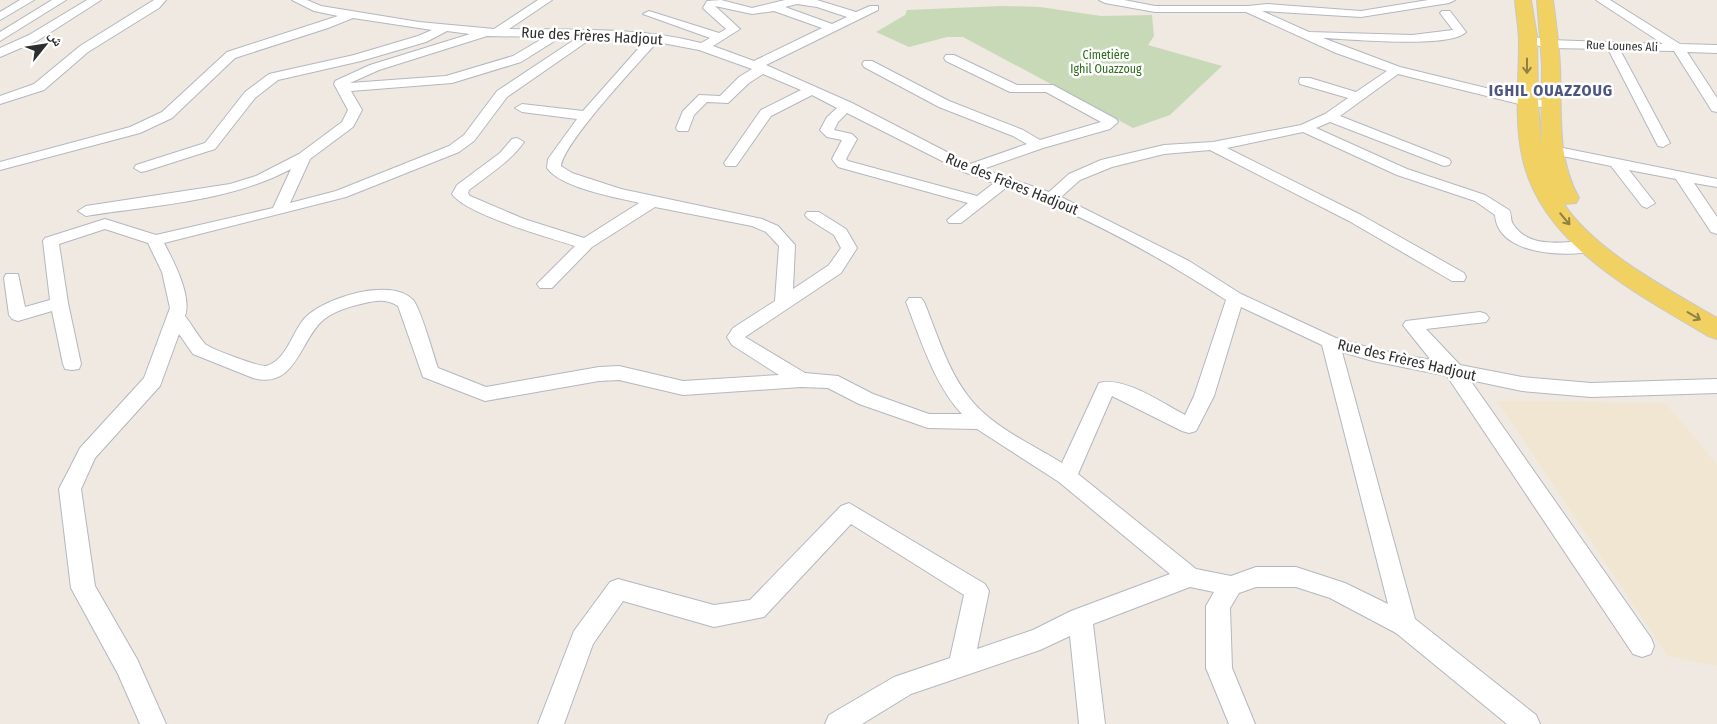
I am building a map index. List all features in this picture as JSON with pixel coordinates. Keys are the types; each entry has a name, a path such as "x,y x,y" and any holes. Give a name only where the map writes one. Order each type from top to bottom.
{"main road":[{"path":"1523,0 1528,40 1527,102 1533,160 1540,184 1575,232 1592,247 1645,286 1717,330"},
{"path":"1545,0 1550,44 1553,150 1555,168 1563,190 1578,210 1605,236 1644,266 1717,312"}],"street":[{"path":"0,17 28,0"},
{"path":"0,37 60,0"},
{"path":"0,53 33,38 95,0"},
{"path":"0,100 39,87 52,78 84,49 155,6 160,0"},
{"name":"Rue des Frères Hadjout","path":"298,0 318,9 446,27 492,32 590,34 654,38 703,47 759,67 847,106 969,169 1052,198 1183,265 1234,298 1330,342 1373,355 1522,384 1563,389 1591,390 1717,386"},
{"path":"86,212 232,188 261,179 304,157 348,124 355,110 340,84 357,73 492,32 546,0"},
{"path":"1105,0 1155,9 1248,9 1267,7 1361,14 1449,0"},
{"path":"1228,0 1302,33 1396,70 1527,102 1552,105"},
{"path":"1336,0 1358,9 1380,36"},
{"path":"1602,0 1678,48 1717,108"},
{"path":"703,47 734,29 709,8 711,3 750,11 777,8 793,2 804,1 857,16"},
{"path":"777,8 832,28"},
{"path":"683,128 688,114 704,98 723,100 759,67 874,8"},
{"path":"1302,33 1453,36 1460,32 1446,13"},
{"path":"0,166 135,130 167,115 231,55 324,26 353,14"},
{"path":"649,14 720,37"},
{"path":"141,168 210,146 250,96 274,76 357,58 422,39 446,27"},
{"path":"342,88 447,80 517,59 560,33"},
{"path":"72,364 51,240 105,224 155,240 279,211 341,194 454,149 469,138 502,94 590,34"},
{"path":"654,38 587,116 554,159 554,168 558,172 592,186 653,201 756,222 772,230 787,245 784,303"},
{"name":"Rue Lounes Ali","path":"1528,40 1550,44 1717,49"},
{"path":"1612,46 1663,143"},
{"path":"950,58 1015,89 1048,88 1110,122 1105,126 1038,145 969,169"},
{"path":"868,64 944,104 1018,133 1038,145"},
{"path":"1213,146 1305,128 1330,116 1396,70"},
{"path":"1305,81 1358,96"},
{"path":"732,162 766,113 812,90"},
{"path":"847,106 832,120 827,130 834,135 845,135 850,138 839,159 843,164 980,201"},
{"path":"522,108 587,116"},
{"path":"1330,116 1444,162"},
{"path":"1305,128 1402,172 1480,198 1503,214 1504,225 1526,244 1542,248 1592,247"},
{"path":"517,142 505,156 462,188 460,194 465,199 518,222 586,244"},
{"path":"1052,198 1076,176 1092,169 1172,148 1201,144 1213,146 1355,218 1458,277"},
{"path":"1553,150 1717,183"},
{"path":"279,211 304,157"},
{"path":"1616,163 1646,202"},
{"path":"1682,175 1717,229"},
{"path":"955,220 1006,181"},
{"path":"546,284 586,244 653,201"},
{"path":"801,380 738,341 736,337 739,332 835,269 849,248 840,232 813,215"},
{"path":"153,724 128,667 84,588 70,488 86,454 153,381 176,317 179,308 170,272 155,240"},
{"path":"12,278 18,315 60,302"},
{"path":"176,317 200,350 260,373 271,373 284,367 310,324 326,310 374,295 388,295 406,303 430,372 485,394 599,374 619,374 683,388 801,380 831,381 866,399 928,421 981,422"},
{"path":"1066,476 1106,388 1121,390 1189,426 1208,386 1234,298"},
{"path":"915,302 941,366 960,402 981,422 1066,476 1190,577 1231,586 1256,577 1296,577 1337,590 1405,625 1527,724"},
{"path":"1480,318 1412,325 1434,352 1453,370 1642,646"},
{"path":"1330,342 1405,625"},
{"path":"551,724 583,639 618,589 714,616 756,610 849,512 978,591 961,666"},
{"path":"838,724 903,685 1040,639 1080,618 1190,577"},
{"path":"1231,586 1218,606 1219,668 1242,724"},
{"path":"1080,618 1092,724"}],"shaded area":[{"path":"1497,401 1665,403 1717,464 1717,666 1668,656"}],"green space":[{"name":"Cimetière Ighil Ouazzoug","path":"1002,6 1040,7 1101,16 1152,15 1154,36 1148,45 1222,66 1170,115 1133,128 963,37 947,37 909,47 876,32 905,15 907,10"}],"district":[{"name":"IGHIL OUAZZOUG","path":"1551,90"}]}
